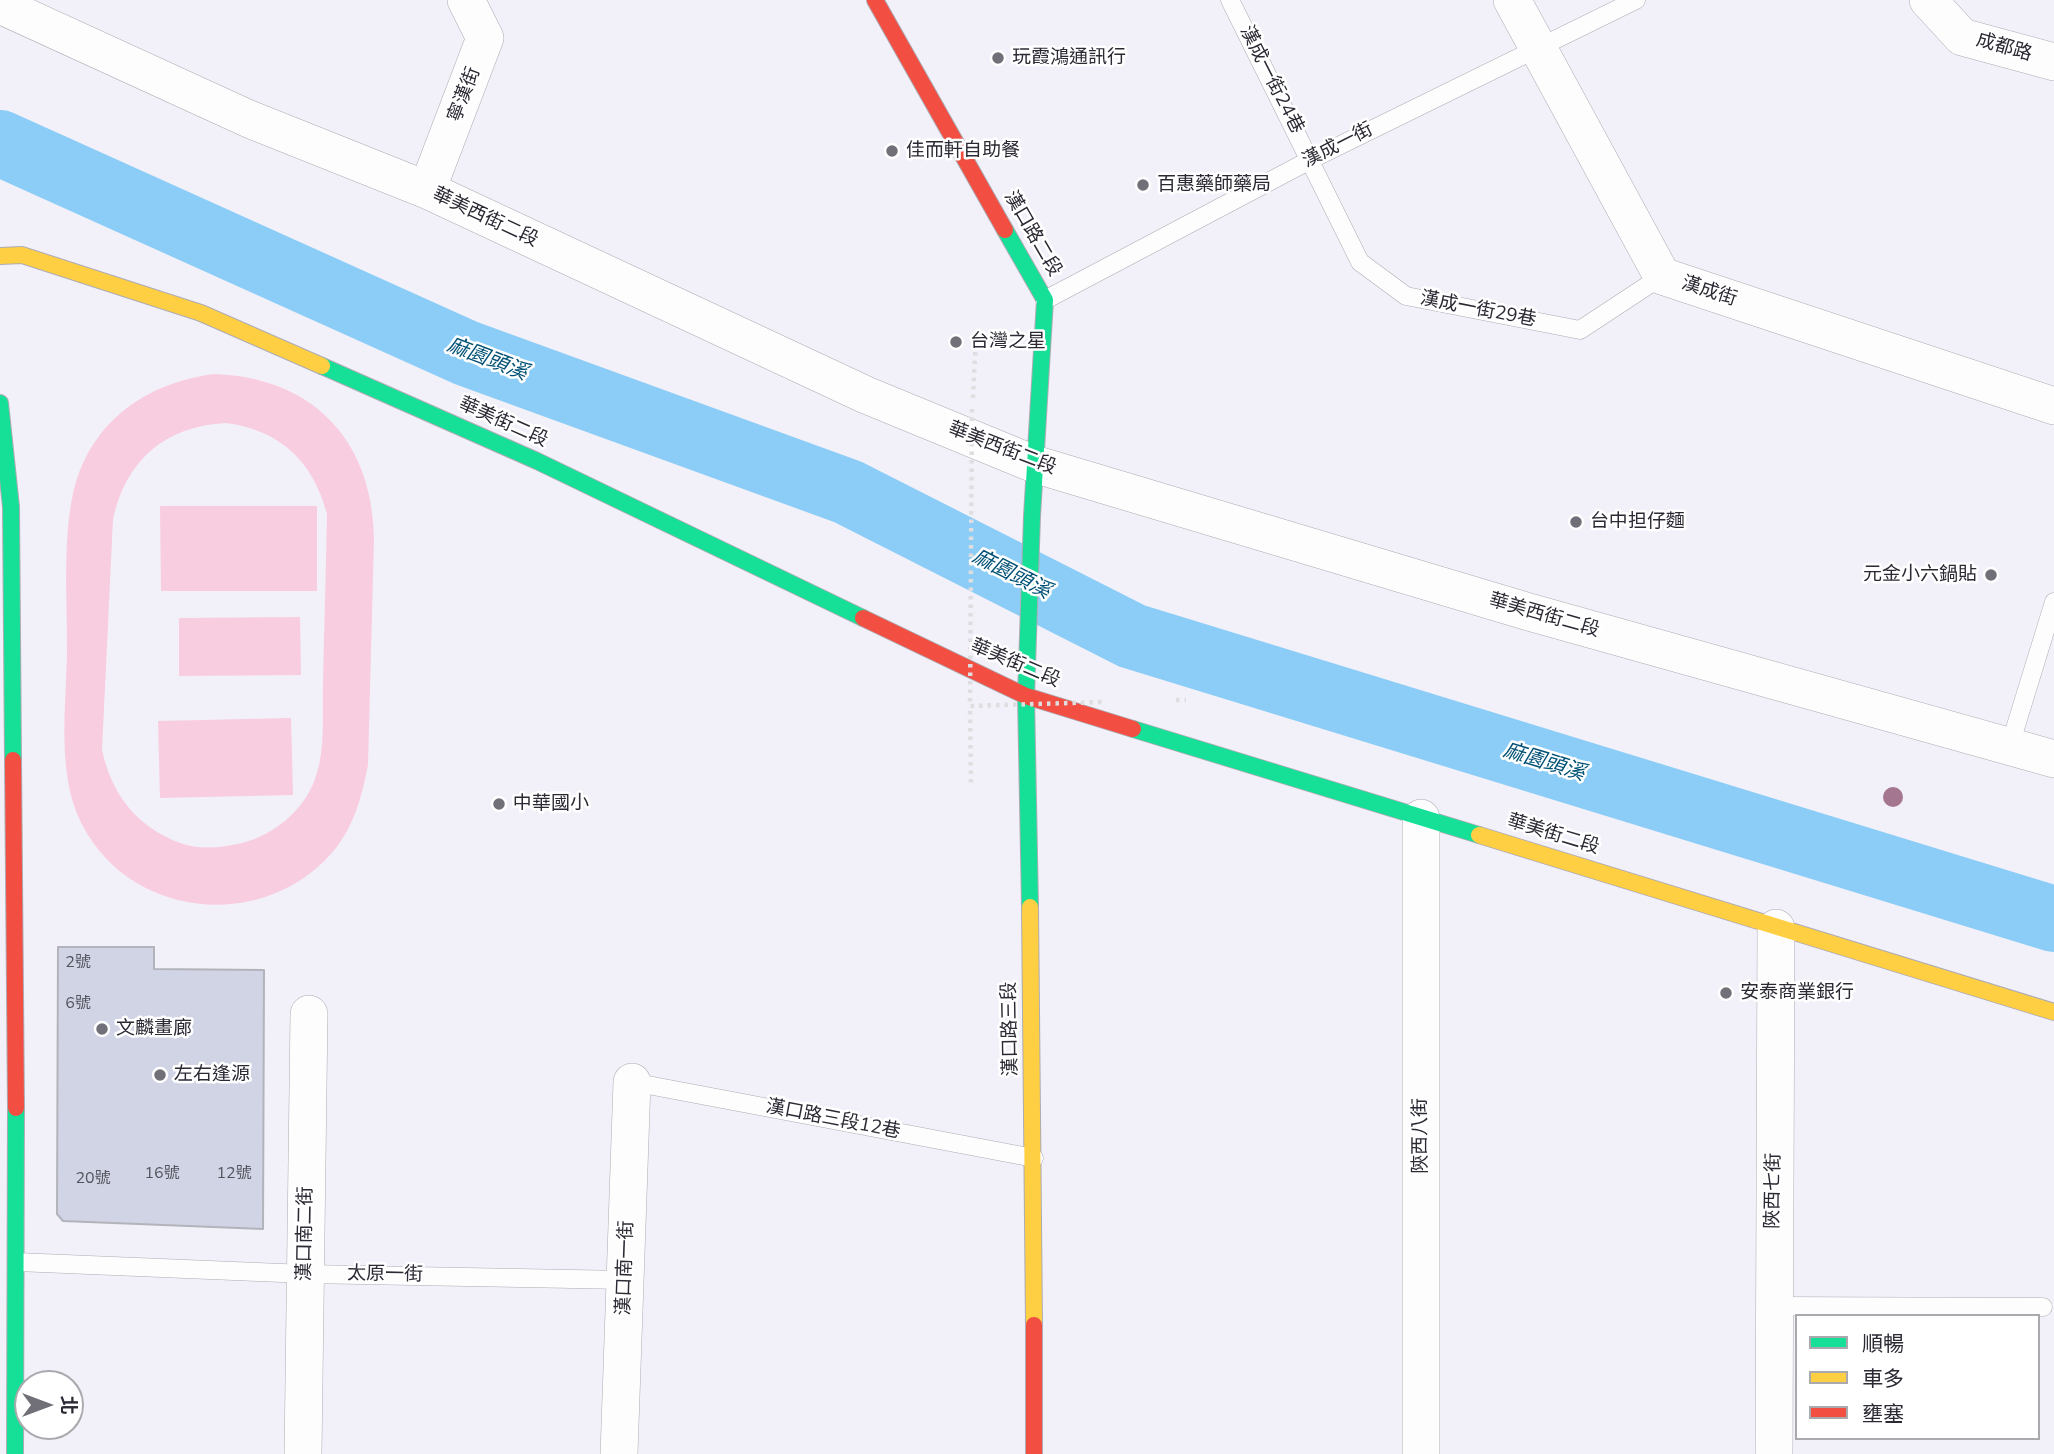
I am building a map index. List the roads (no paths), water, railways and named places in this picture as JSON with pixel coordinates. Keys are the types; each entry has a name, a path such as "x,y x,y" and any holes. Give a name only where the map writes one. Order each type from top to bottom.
{"street":[{"name":"寧漢街","path":"427,190 485,38 466,0"},
{"name":"漢口路二段","path":"875,0 1045,300 1028,602"},
{"name":"漢成街","path":"1512,0 1662,276 2054,406"},
{"name":"成都路","path":"1928,0 1962,37 2054,62"},
{"name":"華美西街二段","path":"0,5 249,119 427,190 866,395 1034,464 1529,612 2054,759"},
{"name":"華美街二段","path":"0,256 22,255 201,313 537,461 1026,696 2054,1012"},
{"path":"0,403 11,508 17,1262 15,1454"},
{"name":"漢口路三段","path":"1028,602 1026,696 1034,1158 1034,1454"},
{"name":"陝西八街","path":"1421,818 1421,1454"},
{"name":"陜西七街","path":"1774,1454 1772,1306 1776,928"},
{"name":"漢口南二街","path":"303,1454 309,1014"},
{"name":"漢口南一街","path":"619,1454 632,1082"}],"lane":[{"name":"漢成一街24巷","path":"1230,0 1312,159"},
{"name":"漢成一街","path":"1045,300 1312,159 1636,0"},
{"name":"漢成一街29巷","path":"1312,159 1360,262 1406,296 1580,330 1662,276"},
{"path":"2010,745 2054,602"},
{"name":"漢口路三段12巷","path":"632,1082 1034,1158"},
{"name":"太原一街","path":"17,1262 306,1274 626,1280"},
{"path":"1772,1306 2043,1307"}],"waterway":[{"name":"麻園頭溪","path":"0,143 466,353 848,492 1132,636 2054,919"}],"place":[{"name":"玩霞鴻通訊行","path":"998,58"},
{"name":"佳而軒自助餐","path":"892,151"},
{"name":"百惠藥師藥局","path":"1143,185"},
{"name":"台灣之星","path":"956,342"},
{"name":"台中担仔麵","path":"1576,522"},
{"name":"元金小六鍋貼","path":"1991,575"},
{"name":"中華國小","path":"499,804"},
{"name":"安泰商業銀行","path":"1726,993"},
{"name":"文麟畫廊","path":"102,1029"},
{"name":"左右逢源","path":"160,1075"}]}
